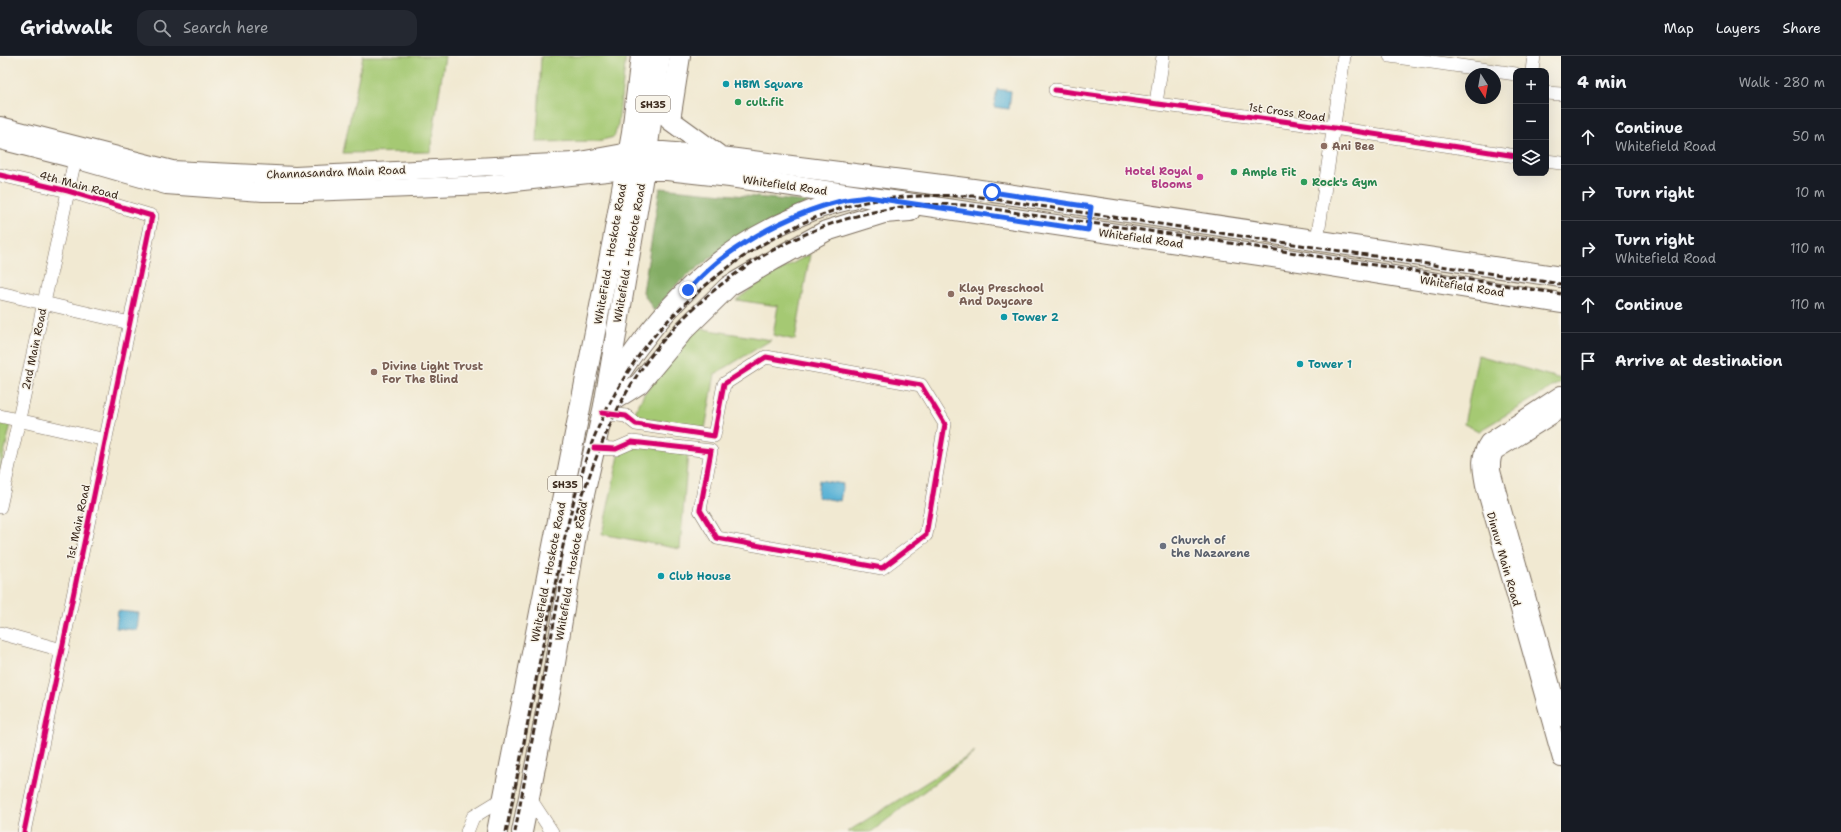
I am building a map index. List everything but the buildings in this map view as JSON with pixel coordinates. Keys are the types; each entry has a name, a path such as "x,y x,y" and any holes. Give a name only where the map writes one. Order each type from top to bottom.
{"main road":[{"name":"SH35","path":"636,161 641,56"},
{"name":"SH35","path":"636,161 660,56"},
{"path":"680,56 670,120 721,157"},
{"name":"Channasandra Main Road","path":"0,126 169,177"},
{"name":"Channasandra Main Road","path":"0,140 75,159 169,177 295,176 574,162 636,161"},
{"name":"Whitefield Road","path":"636,161 721,157 973,190 1561,277"},
{"name":"Whitefield Road","path":"636,161 730,177 1321,264 1561,303"},
{"name":"Whitefield - Hoskote Road","path":"522,832 550,687 580,517 603,405 636,161"},
{"name":"WhiteField - Hoskote Road","path":"497,832 636,161"},
{"path":"603,405 640,343 688,290 722,258 774,226 815,209 841,201 868,197"},
{"path":"1088,230 1091,207"},
{"path":"603,405 639,384 684,330 729,286 775,258 826,231 884,213 942,208"},
{"path":"1118,234 1122,212"}],"street":[{"path":"1156,104 1163,56"},
{"path":"1317,241 1344,56"},
{"path":"1390,56 1513,74"},
{"path":"1532,68 1534,56"},
{"name":"1st Cross Road","path":"1055,90 1334,128 1513,156"},
{"path":"1549,93 1561,94"},
{"name":"2nd Main Road","path":"0,507 75,159"},
{"path":"1549,161 1561,163"},
{"name":"4th Main Road","path":"0,175 69,187 152,216"},
{"name":"1st Main Road","path":"24,832 152,216"},
{"path":"0,293 130,323"},
{"path":"766,357 921,385 945,424 926,535 882,568 717,538 700,510 714,436 724,384 766,357"},
{"name":"Dinnur Main Road","path":"1561,394 1488,442 1482,450 1481,462 1484,485 1561,760"},
{"path":"603,405 626,416 636,424 714,436"},
{"name":"Dinnur Main Road","path":"1561,410 1496,451 1493,455 1492,462 1492,471 1561,718"},
{"path":"0,416 106,440"},
{"path":"632,442 636,424"},
{"path":"594,448 616,449 632,442 711,451"},
{"path":"0,633 62,650"},
{"path":"529,797 552,832"},
{"path":"467,832 473,817 504,798"}],"green space":[{"path":"363,56 445,56 430,152 343,153"},
{"path":"541,56 626,56 618,124 614,137 598,141 537,142"},
{"path":"660,188 808,202 717,253 678,283 654,311 643,292"},
{"path":"810,254 795,340 773,335 778,306 736,300 766,278"},
{"path":"697,328 771,340 715,374 705,429 633,416 644,394"},
{"path":"1478,355 1561,379 1561,382 1479,431 1464,424"},
{"path":"0,418 12,420 0,470"},
{"path":"640,445 688,452 680,549 602,534 620,451"},
{"path":"975,752 871,832 847,832"}],"water":[{"path":"997,89 1011,91 1009,109 994,107"},
{"path":"819,480 843,484 840,501 817,497"},
{"path":"118,611 139,613 137,630 116,628"}],"railway":[{"path":"506,832 567,527 588,453 604,414 640,354 661,328 682,306 730,266 784,232 842,208 871,201 922,196 973,196 1561,284"},
{"path":"574,520 595,461 620,404 642,368 671,331 705,298 742,269 782,245 825,226 870,213 916,206 978,206 1561,294"},
{"path":"515,832 563,574"}],"cycle path":[{"path":"1055,90 1334,128 1513,156"},
{"path":"0,175 68,191 152,216 24,832"},
{"path":"594,448 616,449 632,442 711,451 700,510 717,538 882,568 926,535 945,424 921,385 766,357 724,384 714,436 636,424 626,416 602,413"}],"place":[{"name":"HBM Square","path":"726,84"},
{"name":"cult.fit","path":"738,102"},
{"name":"Ani Bee","path":"1324,146"},
{"name":"Ample Fit","path":"1234,172"},
{"name":"Hotel Royal Blooms","path":"1200,177"},
{"name":"Rock's Gym","path":"1304,182"},
{"name":"Klay Preschool And Daycare","path":"951,294"},
{"name":"Tower 2","path":"1004,317"},
{"name":"Tower 1","path":"1300,364"},
{"name":"Divine Light Trust For The Blind","path":"374,372"},
{"name":"Church of the Nazarene","path":"1163,546"},
{"name":"Club House","path":"661,576"}],"route":[{"path":"688,290 722,258 746,242 774,226 815,209 841,201 868,197 1088,230 1091,207 992,192"}]}
